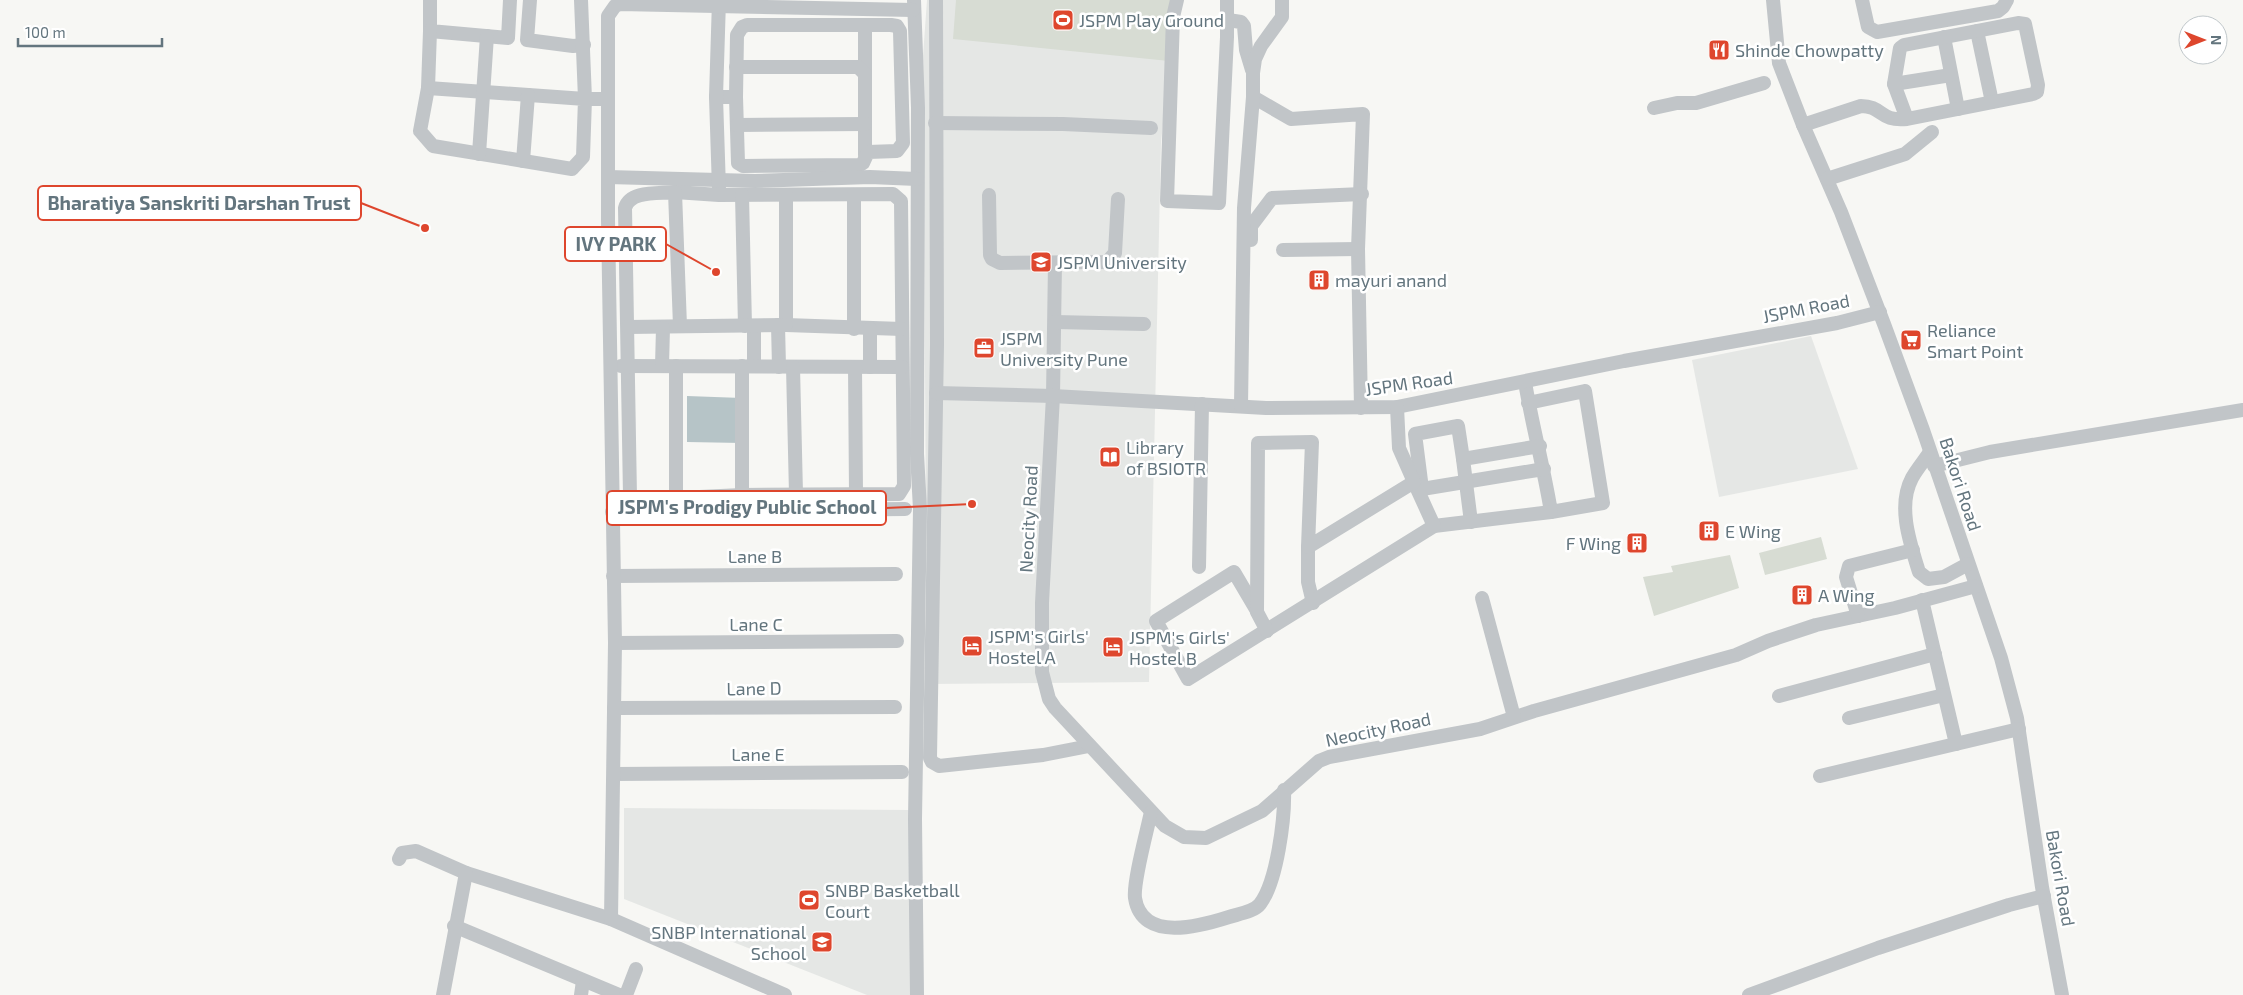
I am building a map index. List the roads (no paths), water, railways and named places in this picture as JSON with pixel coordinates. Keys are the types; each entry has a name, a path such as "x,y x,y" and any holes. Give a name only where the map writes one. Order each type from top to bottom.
{"street":[{"path":"430,0 428,88 420,131 433,146 572,169 583,157 585,99 581,0"},
{"path":"508,38 510,0"},
{"path":"527,40 530,0"},
{"path":"936,0 936,393 930,758 932,762 939,766 1044,754 1089,746"},
{"path":"1177,0 1173,18 1167,201 1219,203 1228,20 1225,2"},
{"path":"1282,0 1282,18"},
{"path":"1241,406 1244,208 1253,98 1253,73 1255,59 1261,46 1282,18 1292,0"},
{"name":"Bakori Road","path":"1773,0 1779,63 1802,125 1828,179 1880,312 2001,658 2019,729 2044,896 2062,995"},
{"path":"1862,0 1868,27 1877,32 1998,10 2004,7 2007,0"},
{"path":"611,919 615,643 610,366 608,16 615,6 620,4 651,2 914,5 918,108 917,454 920,509 915,819 917,995"},
{"path":"719,2 716,97 719,195"},
{"path":"1228,20 1241,22 1244,26 1246,50 1253,73"},
{"path":"1802,125 1861,106 1869,106 1886,118 1894,120 1907,119 2037,92 2038,85 2025,24 2018,23 1944,37 1904,45 1900,48 1894,84 1907,119"},
{"path":"865,25 864,163 743,166 738,163 736,97 736,35 742,27 747,25 865,25 897,26 902,35 902,147 897,151 872,151 865,155"},
{"path":"430,31 573,46 584,45"},
{"path":"1977,31 1992,102"},
{"path":"479,154 487,36"},
{"path":"1944,37 1958,108"},
{"path":"736,67 854,66 865,74"},
{"path":"1894,84 1952,74"},
{"path":"1654,108 1680,103 1696,103 1764,83"},
{"path":"428,88 608,99"},
{"path":"522,161 528,95"},
{"path":"716,97 736,97"},
{"path":"1253,98 1291,119 1363,114 1360,130 1362,194 1358,249 1361,408"},
{"path":"935,123 1063,124 1152,128"},
{"path":"737,125 865,124"},
{"path":"1828,179 1905,154 1932,132"},
{"path":"608,177 718,180 917,179"},
{"path":"820,179 821,195"},
{"path":"675,192 680,326"},
{"path":"675,192 719,195 854,195 893,194 901,201 902,490 894,495 742,495 636,500 630,496 627,203 633,196 675,192"},
{"path":"989,194 990,255 992,260 1000,263 1107,262 1112,259 1115,253 1118,199"},
{"path":"1251,340 1251,226 1272,198 1362,194"},
{"path":"742,195 749,326 742,495"},
{"path":"854,195 854,328"},
{"path":"778,367 782,325 786,196"},
{"path":"1283,250 1358,249"},
{"name":"Neocity Road","path":"1055,263 1053,396 1042,594 1042,672 1048,699 1151,812 1174,833 1193,838 1206,838 1262,811 1319,761 1329,756 1480,729 1514,717 1736,655 1794,632 1976,586"},
{"name":"JSPM Road","path":"936,393 1053,396 1241,406 1397,407 1837,323 1880,312"},
{"path":"1055,322 1144,324"},
{"path":"628,326 663,328 680,326 782,325 902,329"},
{"path":"662,366 663,328"},
{"path":"870,329 870,367"},
{"path":"902,347 918,347"},
{"path":"610,366 902,367"},
{"path":"676,366 676,498"},
{"path":"793,367 796,494"},
{"path":"855,367 856,494"},
{"path":"1525,382 1528,402 1540,446 1550,512"},
{"path":"1267,631 1234,572 1156,622 1188,680 1267,631 1434,526 1550,512 1604,503 1584,391 1528,402"},
{"path":"1199,567 1202,404"},
{"path":"1397,407 1398,448 1418,487 1434,526"},
{"path":"1968,564 1944,577 1928,579 1919,572 1905,513 1906,495 1912,479 1932,459 1990,452 2243,410"},
{"path":"1418,487 1415,434 1458,426 1471,522"},
{"path":"1257,612 1258,443 1312,442 1308,582 1313,602"},
{"path":"1463,459 1540,446"},
{"path":"1308,547 1418,487 1465,482 1544,468"},
{"path":"612,512 905,509"},
{"path":"1858,616 1846,578 1849,566 1913,550"},
{"name":"Lane B","path":"613,576 896,574"},
{"path":"1482,598 1514,717"},
{"path":"1922,600 1956,744"},
{"name":"Lane C","path":"615,643 897,641"},
{"path":"1780,696 1935,654"},
{"path":"1849,718 1944,695"},
{"name":"Lane D","path":"614,708 895,707"},
{"path":"1820,776 2019,729"},
{"name":"Lane E","path":"614,774 902,772"},
{"path":"1151,812 1136,888 1138,906 1149,921 1156,924 1188,928 1251,910 1261,903 1283,831 1284,790"},
{"path":"399,859 402,853 416,852 466,873 611,919 785,995"},
{"path":"442,995 454,926 466,873"},
{"path":"1749,995 1878,948 2009,905 2044,896"},
{"path":"454,926 582,988 619,995"},
{"path":"626,995 636,969"}],"place":[{"name":"JSPM Play Ground","path":"1063,20"},
{"name":"Shinde Chowpatty","path":"1719,50"},
{"name":"Bharatiya Sanskriti Darshan Trust","path":"425,228"},
{"name":"JSPM University","path":"1041,262"},
{"name":"IVY PARK","path":"716,272"},
{"name":"mayuri anand","path":"1319,280"},
{"name":"Reliance Smart Point","path":"1911,340"},
{"name":"JSPM University Pune","path":"984,348"},
{"name":"Library of BSIOTR","path":"1110,457"},
{"name":"JSPM's Prodigy Public School","path":"972,504"},
{"name":"E Wing","path":"1709,531"},
{"name":"F Wing","path":"1637,543"},
{"name":"A Wing","path":"1802,595"},
{"name":"JSPM's Girls' Hostel A","path":"972,646"},
{"name":"JSPM's Girls' Hostel B","path":"1113,647"},
{"name":"SNBP Basketball Court","path":"809,900"},
{"name":"SNBP International School","path":"822,942"}]}
